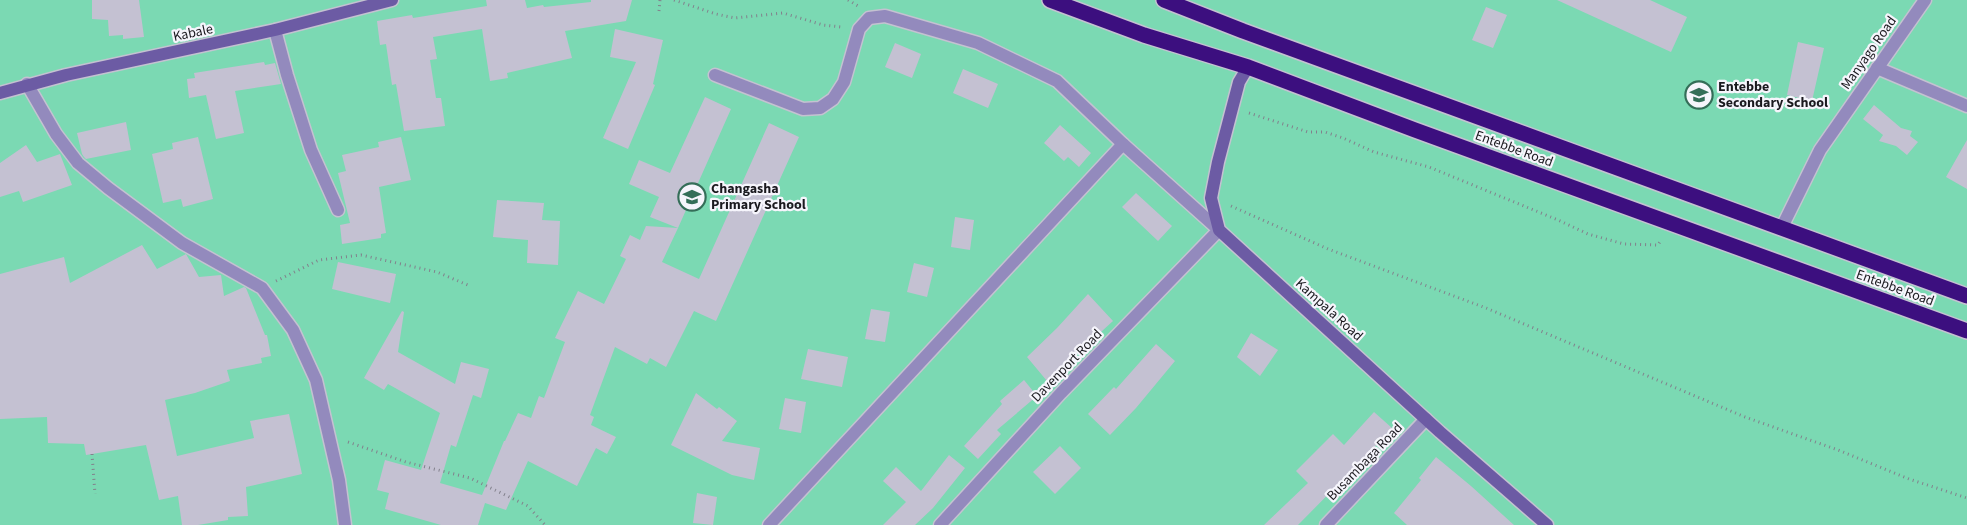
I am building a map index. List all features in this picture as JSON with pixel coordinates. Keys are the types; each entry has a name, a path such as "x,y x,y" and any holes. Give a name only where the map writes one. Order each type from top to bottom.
{"highway":[{"name":"Entebbe Road","path":"1050,0 1144,35 1248,67 1415,130 1967,331"},
{"name":"Entebbe Road","path":"1164,0 1243,31 1967,296"}],"main road":[{"name":"Kabale","path":"0,93 28,84 275,30 392,0"},
{"path":"1219,230 1211,198 1218,162 1239,82 1248,67"},
{"name":"Kampala Road","path":"1219,230 1426,419 1547,525"}],"street":[{"name":"Manyago Road","path":"1781,229 1820,150 1925,0"},
{"path":"715,75 803,109 820,108 833,98 844,82 859,29 869,18 885,16 978,43 1057,81 1123,144 1219,230"},
{"path":"275,30 311,150 338,210"},
{"path":"1877,68 1967,106"},
{"path":"28,84 56,134 78,163 108,188 182,243 262,288 293,330 316,380 339,480 345,525"},
{"path":"769,525 1123,144"},
{"name":"Davenport Road","path":"940,525 1061,394 1219,230"},
{"name":"Busambaga Road","path":"1326,525 1426,419"}],"path":[{"path":"659,11 660,0"},
{"path":"674,0 716,14 735,18 783,12 823,25 859,29"},
{"path":"1232,107 1284,126 1308,132 1325,132 1374,152 1429,167 1588,234 1624,244 1658,245 1669,223"},
{"path":"1211,198 1254,215 1328,249 1486,308 1745,417 1838,450 1909,479 1967,498"},
{"path":"262,288 319,260 360,255 436,272 470,286"},
{"path":"328,436 406,462 470,478 528,506 545,525"},
{"path":"92,454 96,494"}],"shaded area":[{"path":"0,0 1967,0 1967,525 0,525"}],"building":[{"path":"92,0 139,0 144,37 123,39 123,35 109,36 108,20 92,19"},
{"path":"486,0 525,0 527,8 591,2 591,0 632,0 626,21 565,31 572,58 507,73 508,78 490,81 482,29 433,37 437,59 430,60 436,98 441,98 445,126 404,131 396,84 392,85 386,44 380,45 377,21 412,15 413,18 487,6"},
{"path":"1557,0 1650,0 1687,17 1671,52"},
{"path":"1486,7 1507,15 1493,48 1472,40"},
{"path":"615,29 663,40 653,84 655,85 628,149 603,138 636,62 610,57"},
{"path":"1798,42 1824,48 1812,101 1787,95"},
{"path":"895,43 921,54 912,78 885,67"},
{"path":"264,62 265,65 275,63 281,84 235,91 244,133 216,139 206,95 189,98 187,79 195,78 194,73"},
{"path":"963,69 998,84 988,108 953,93"},
{"path":"705,97 731,109 678,228 650,217 659,197 629,184 639,160 670,173"},
{"path":"1874,105 1901,128 1912,131 1910,136 1918,142 1907,155 1896,146 1879,141 1883,135 1863,119"},
{"path":"126,122 131,150 86,159 84,157 77,133"},
{"path":"769,123 799,137 716,321 694,311 666,367 650,358 647,364 615,347 590,415 594,417 591,425 616,437 607,454 596,448 577,486 528,461 506,510 485,503 478,525 441,525 385,509 389,493 377,490 385,460 421,470 440,413 388,384 384,390 364,378 402,311 404,312 398,352 455,384 461,362 489,369 481,398 473,395 456,447 451,445 440,483 482,495 504,441 518,413 531,418 539,396 544,398 565,342 555,338 578,291 604,304 626,259 620,256 630,235 640,240 646,226 678,228 662,262 699,279"},
{"path":"1060,125 1091,153 1079,167 1068,157 1064,161 1044,143"},
{"path":"198,137 213,199 183,207 181,199 163,203 152,154 173,149 172,143"},
{"path":"401,137 411,180 379,187 386,233 381,234 381,238 342,244 340,225 350,223 338,173 346,171 342,155 379,147 378,142"},
{"path":"1967,140 1967,189 1946,177"},
{"path":"26,145 37,162 60,154 72,185 23,202 19,191 0,197 0,163"},
{"path":"1136,193 1172,226 1158,241 1122,207"},
{"path":"497,200 544,203 542,220 560,221 558,265 527,263 528,240 493,237"},
{"path":"955,217 974,220 970,250 951,247"},
{"path":"142,245 157,269 186,254 199,277 221,275 224,296 244,287 246,288 265,335 267,335 271,356 261,358 262,363 227,370 230,381 195,393 165,400 177,456 254,438 250,421 289,414 302,474 246,487 248,516 228,517 228,520 198,525 182,525 178,496 159,500 146,445 86,455 84,444 48,443 47,417 0,419 0,274 64,257 70,283"},
{"path":"338,262 396,274 390,303 332,289"},
{"path":"914,263 934,268 927,297 907,292"},
{"path":"1088,294 1113,321 1047,381 1027,357"},
{"path":"871,309 890,312 885,342 865,339"},
{"path":"1251,333 1278,350 1260,376 1237,357"},
{"path":"1156,344 1175,361 1136,408 1110,435 1088,414 1114,387 1116,389"},
{"path":"808,349 848,357 842,387 801,379"},
{"path":"1024,380 1037,396 997,430 1001,434 978,459 964,446 1002,404 1000,401"},
{"path":"696,393 737,421 722,441 760,448 754,480 732,475 671,445"},
{"path":"785,398 806,402 801,433 779,429"},
{"path":"1374,412 1392,428 1369,453 1298,525 1264,525 1308,483 1296,471 1333,434 1344,445"},
{"path":"1060,446 1081,468 1055,494 1033,472"},
{"path":"949,455 965,468 933,508 915,525 883,525 906,502 883,481 896,467 921,491"},
{"path":"1436,457 1514,525 1407,525 1394,513 1421,480 1419,478"},
{"path":"697,493 717,497 713,525 693,523"}],"place":[{"name":"Entebbe Secondary School","path":"1699,95"},
{"name":"Changasha Primary School","path":"692,197"}]}
